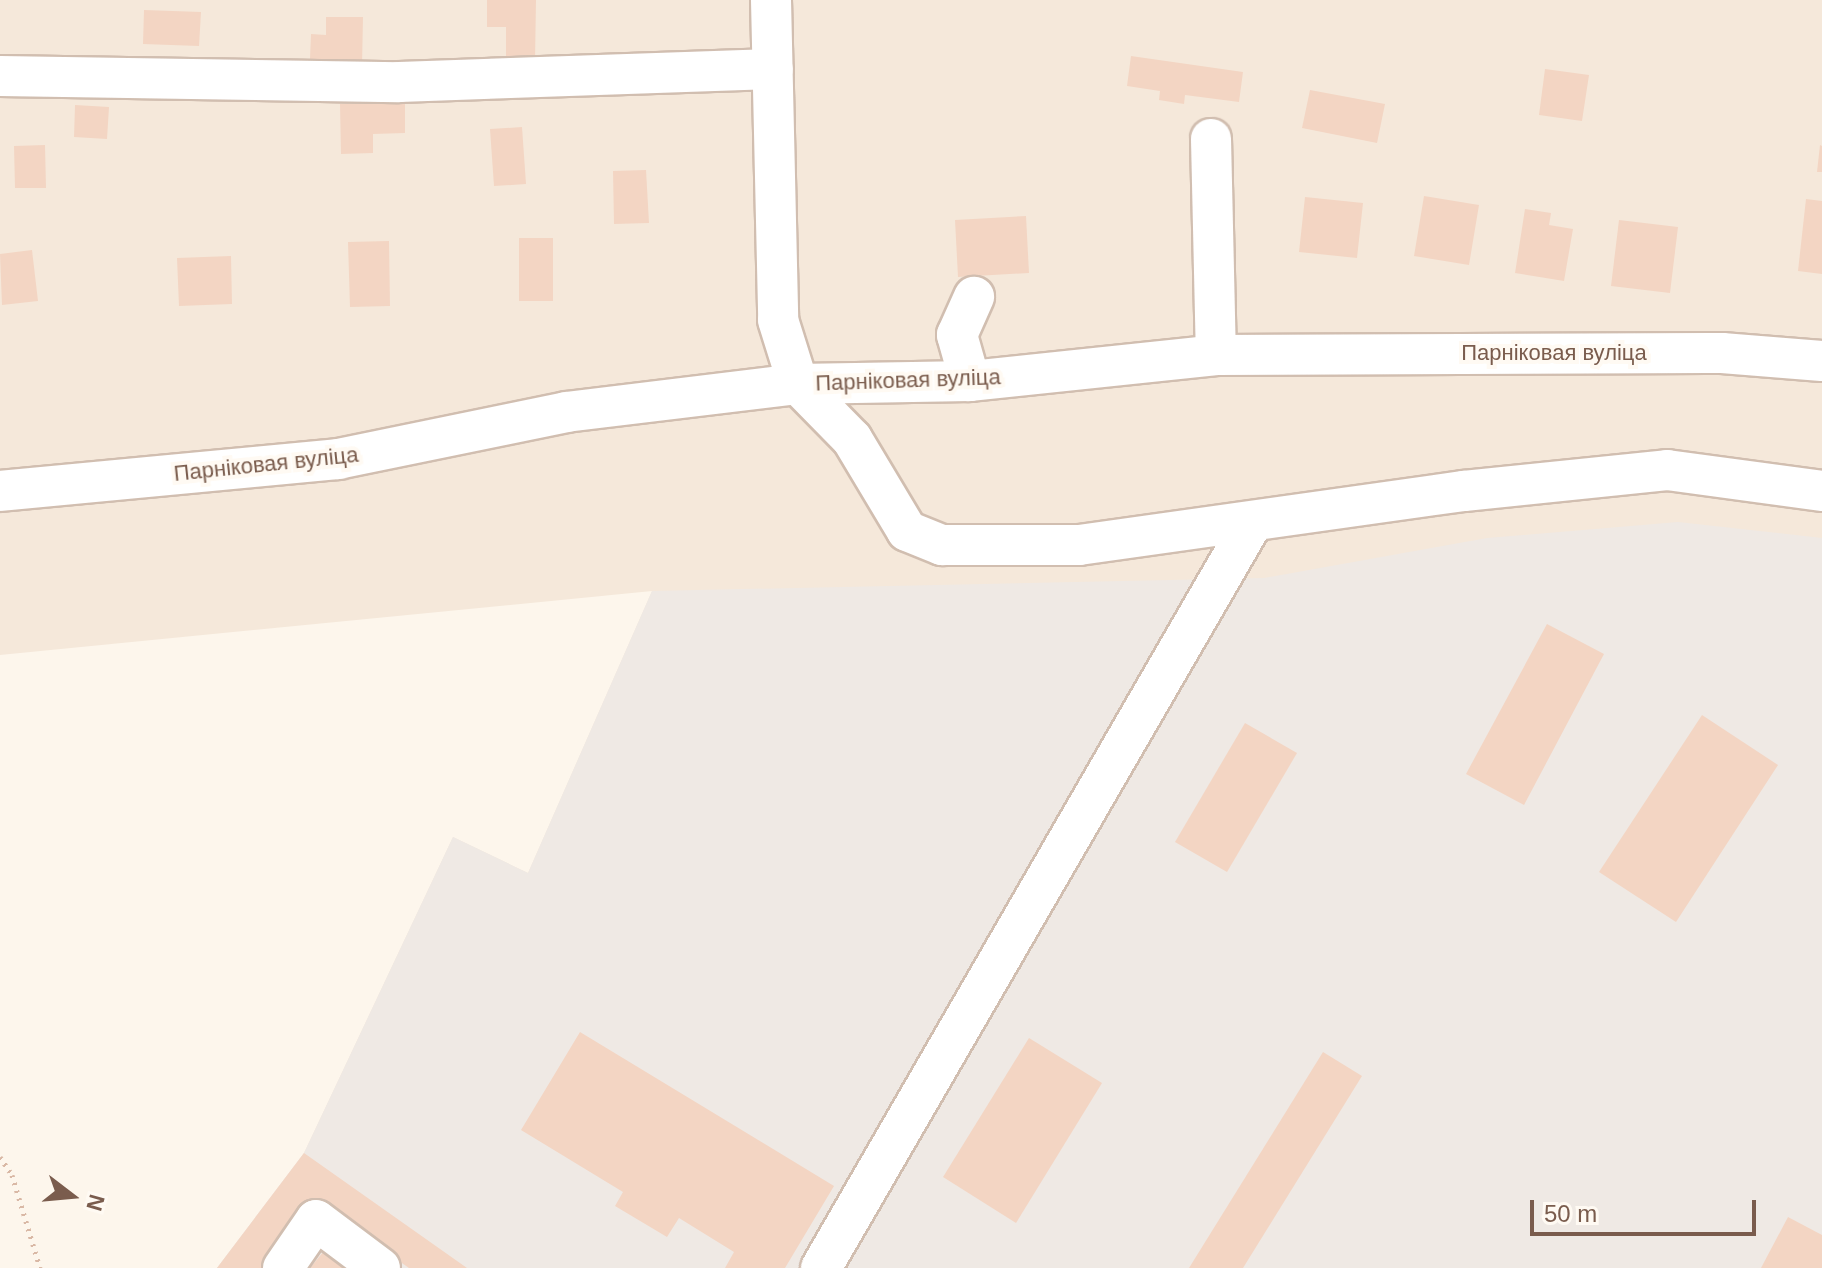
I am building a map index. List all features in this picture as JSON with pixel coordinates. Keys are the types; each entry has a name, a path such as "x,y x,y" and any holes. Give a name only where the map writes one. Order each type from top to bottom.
{"street":[{"path":"771,0 778,320 798,384 852,439 907,531 942,545 1079,545 1464,491 1667,470 1822,491"},
{"path":"0,76 399,82 773,69"},
{"path":"1211,139 1216,355"},
{"path":"970,381 957,335 974,297"},
{"name":"Парніковая вуліца","path":"0,491 338,459 566,412 798,384 970,381 1216,355 1722,353 1822,361"},
{"path":"821,1268 1252,523"},
{"path":"283,1268 316,1220 380,1268"}],"path":[{"path":"0,1157 12,1175 40,1268"}],"shaded area":[{"path":"0,0 1822,0 1822,1268 217,1268 304,1153 453,837 528,873 652,591 0,655"},
{"path":"1678,522 1822,538 1822,1268 217,1268 304,1153 453,837 528,873 652,591 1264,578 1487,538"}],"building":[{"path":"487,0 536,0 535,61 506,61 506,27 487,27"},
{"path":"144,10 201,12 199,46 143,44"},
{"path":"326,17 363,17 362,66 325,66 326,60 310,59 311,34 326,35"},
{"path":"1131,56 1243,72 1239,102 1185,95 1184,104 1159,100 1160,91 1127,86"},
{"path":"1545,69 1589,75 1582,121 1539,115"},
{"path":"1310,90 1385,104 1377,143 1302,128"},
{"path":"340,104 405,104 405,133 373,134 373,153 341,154"},
{"path":"75,105 109,107 107,139 74,137"},
{"path":"522,127 526,184 494,186 490,129"},
{"path":"45,145 46,188 15,188 14,146"},
{"path":"1820,145 1822,172 1817,172"},
{"path":"646,170 649,223 614,224 613,171"},
{"path":"1424,196 1479,205 1469,265 1414,256"},
{"path":"1305,197 1363,203 1357,258 1299,252"},
{"path":"1806,199 1822,201 1822,274 1798,271"},
{"path":"1525,209 1551,213 1549,225 1573,229 1564,281 1515,273"},
{"path":"1026,216 1029,273 958,277 955,220"},
{"path":"1619,220 1678,227 1670,293 1611,286"},
{"path":"519,238 553,238 553,301 519,301"},
{"path":"389,241 390,306 350,307 348,242"},
{"path":"32,250 38,301 2,305 0,254"},
{"path":"231,256 232,304 179,306 177,258"},
{"path":"1547,624 1604,654 1524,805 1466,774"},
{"path":"1702,715 1778,765 1676,922 1599,872"},
{"path":"1245,723 1297,753 1227,872 1175,842"},
{"path":"580,1032 834,1186 785,1268 725,1268 734,1252 679,1218 667,1237 615,1206 623,1192 521,1130"},
{"path":"1029,1038 1102,1083 1016,1223 943,1177"},
{"path":"1323,1052 1362,1076 1243,1268 1189,1268"},
{"path":"304,1153 467,1268 409,1268 312,1200 263,1268 217,1268"},
{"path":"1788,1217 1822,1235 1822,1268 1761,1268"},
{"path":"324,1251 344,1268 310,1268"}]}
